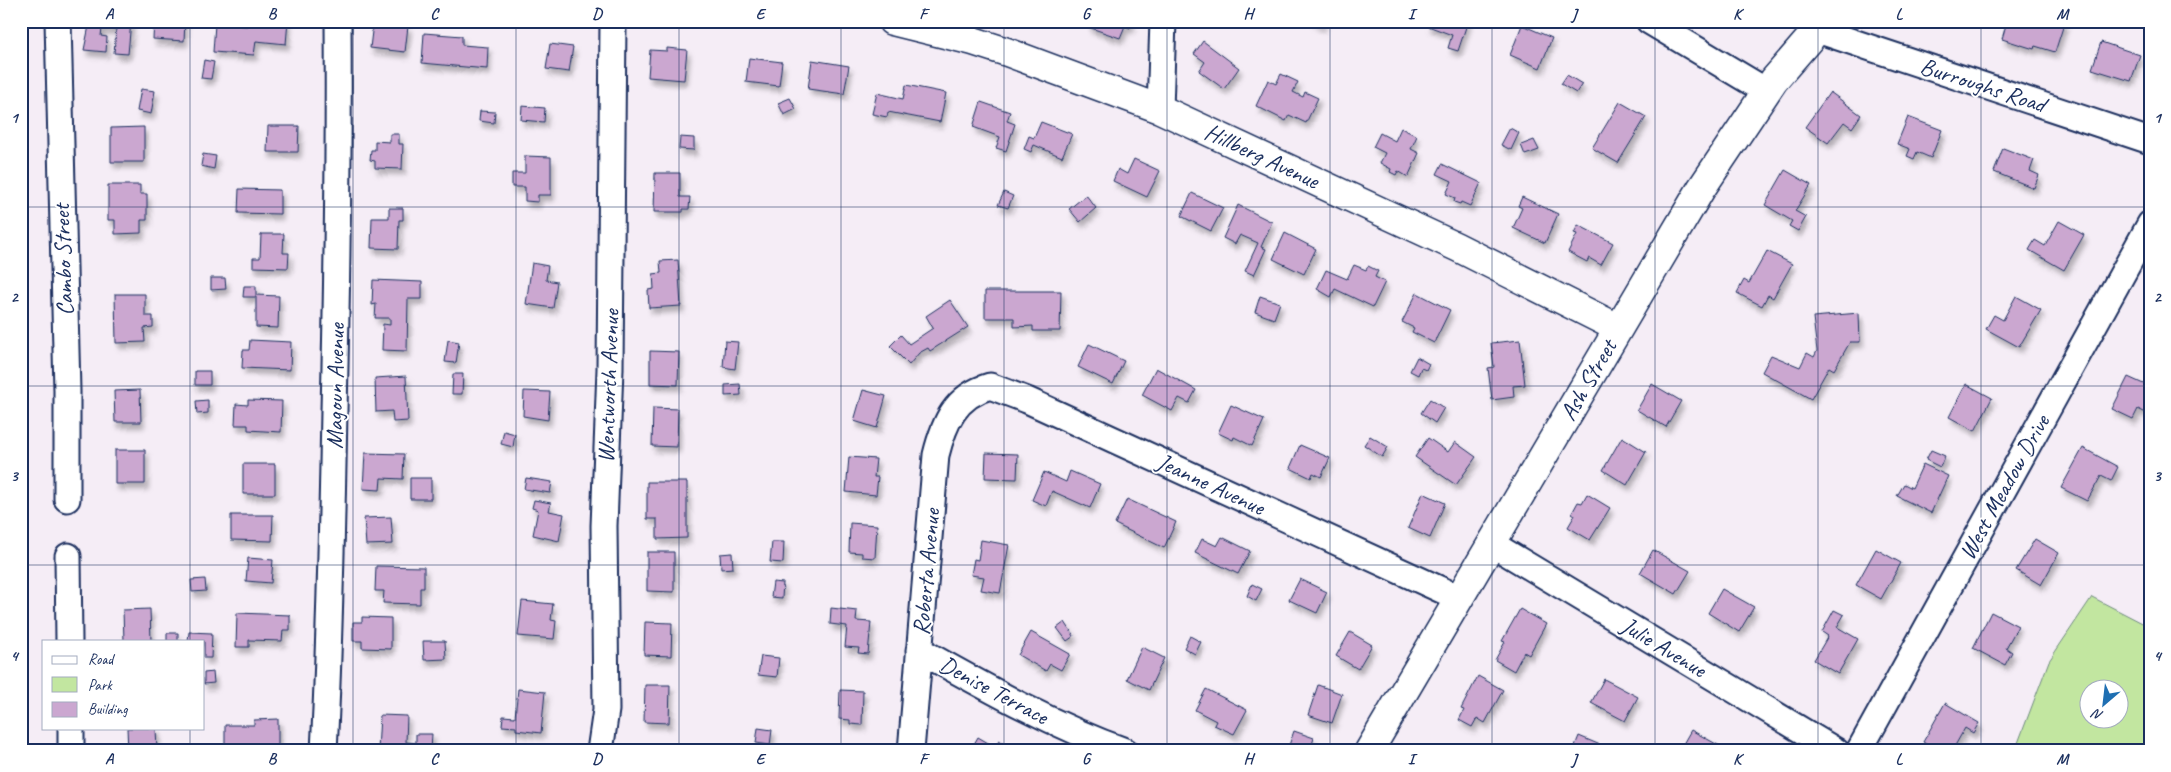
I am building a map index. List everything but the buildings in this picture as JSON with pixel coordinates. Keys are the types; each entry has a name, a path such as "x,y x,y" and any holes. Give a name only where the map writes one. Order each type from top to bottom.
{"street":[{"name":"Cambo Street","path":"58,21 67,391 67,499"},
{"name":"Magoun Avenue","path":"324,751 329,658 335,361 339,148 338,21"},
{"name":"Wentworth Avenue","path":"600,751 606,710 604,534 610,369 613,21"},
{"name":"Hillberg Avenue","path":"892,21 973,41 1007,52 1160,109 1511,273 1618,328"},
{"path":"1160,109 1163,21"},
{"path":"1649,21 1766,91"},
{"name":"Ash Street","path":"1369,751 1701,188 1766,91 1821,25"},
{"name":"Burroughs Road","path":"1821,25 2150,141"},
{"name":"West Meadow Drive","path":"1859,751 2150,224"},
{"name":"Jeanne Avenue","path":"962,399 990,386 1001,388 1460,598"},
{"name":"Roberta Avenue","path":"911,751 936,455 943,427 954,408 962,399"},
{"name":"Julie Avenue","path":"1492,544 1836,751"},
{"path":"68,556 70,640"},
{"name":"Denise Terrace","path":"919,650 1028,711 1089,738 1125,751"},
{"path":"71,730 71,751"}],"green space":[{"path":"2092,597 2150,627 2150,751 2015,751 2049,661"}]}
